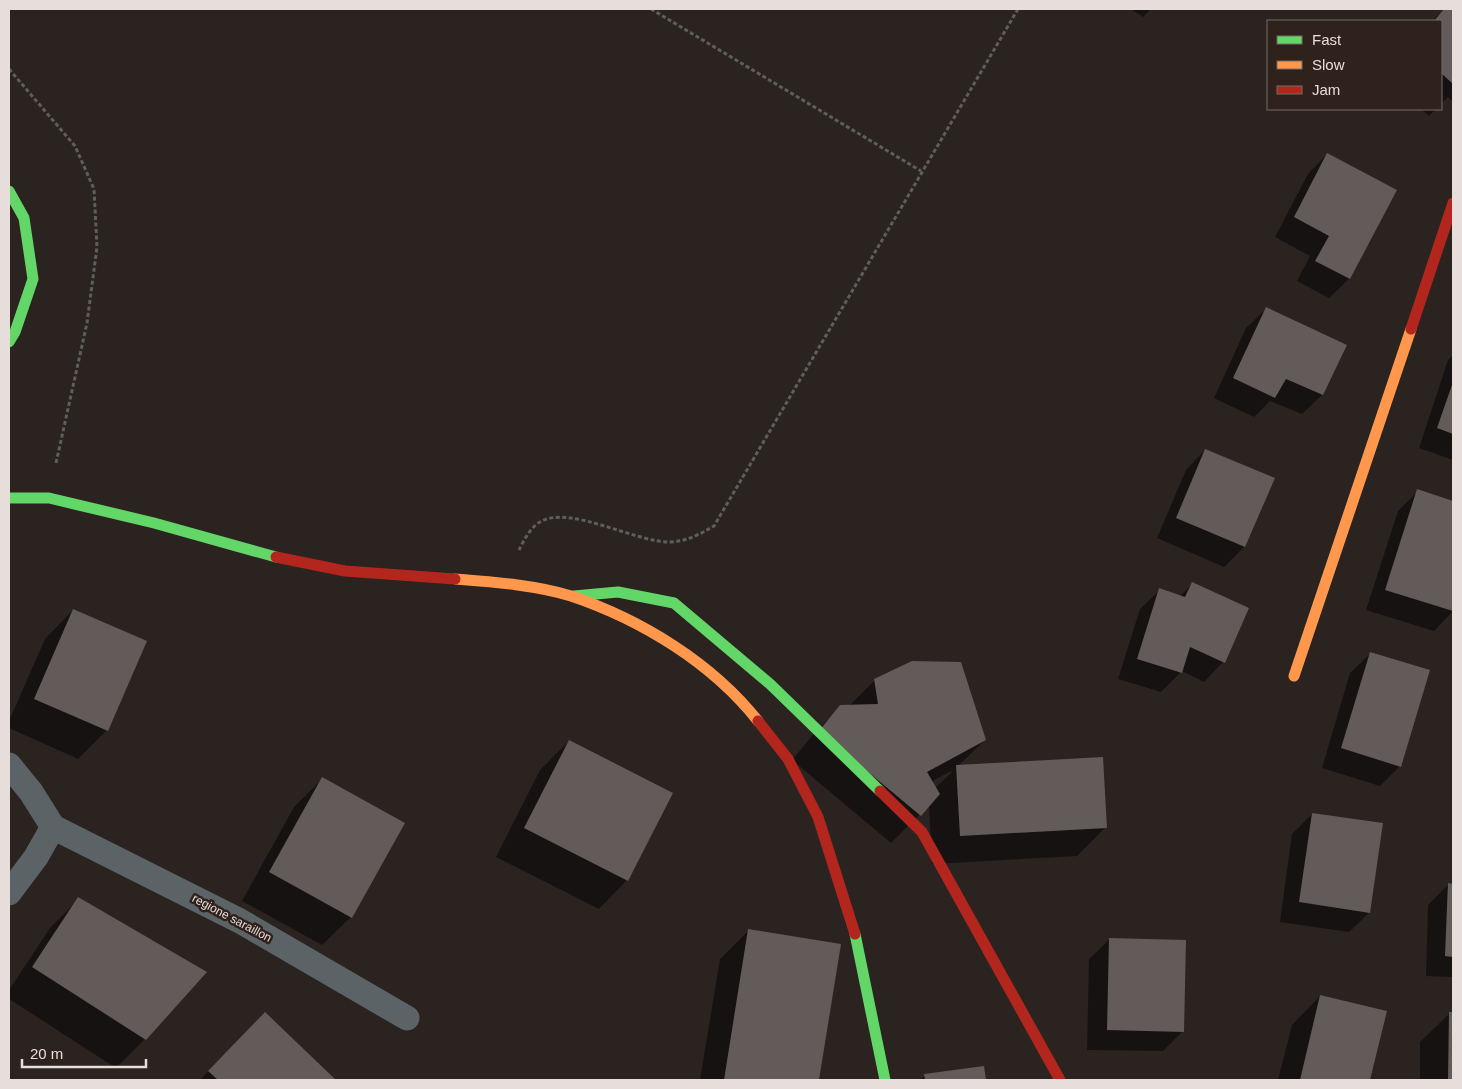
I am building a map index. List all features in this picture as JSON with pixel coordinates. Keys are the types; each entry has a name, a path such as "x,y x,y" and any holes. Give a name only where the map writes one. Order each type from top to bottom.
{"main road":[{"path":"9,191 24,218 33,279 15,332 9,342"},
{"path":"1294,676 1453,203"},
{"path":"9,498 48,498 154,523 276,557 345,571 502,583 570,596 626,619 667,642 703,666 750,711 788,759 818,817 860,950 885,1080"},
{"path":"570,596 618,592 674,603 770,684 922,832 1042,1051 1060,1080"}],"lane":[{"path":"9,765 31,792 52,827 36,857 9,893"},
{"name":"regione saraillon","path":"52,827 240,921 407,1018"}],"path":[{"path":"651,9 921,171"},
{"path":"502,583 527,535 540,521 562,517 602,525 644,540 671,542 693,538 714,526 921,171 1018,9"},
{"path":"9,70 75,146 94,190 97,247 87,323 48,498"}],"building":[{"path":"1444,9 1453,9 1453,84 1442,74 1442,20 1435,20"},
{"path":"1327,153 1397,190 1350,279 1315,261 1329,236 1294,217"},
{"path":"1266,307 1347,345 1323,395 1286,379 1275,398 1233,378"},
{"path":"1453,382 1453,434 1437,428"},
{"path":"1205,449 1275,478 1245,547 1176,518"},
{"path":"1417,489 1453,501 1453,611 1385,590"},
{"path":"1192,582 1249,608 1225,663 1190,647 1182,673 1137,659 1159,588 1185,597"},
{"path":"73,609 147,641 108,731 34,699"},
{"path":"1370,652 1430,670 1401,767 1341,748"},
{"path":"912,661 961,662 986,740 927,772 940,794 921,816 819,731 840,705 878,704 874,679"},
{"path":"569,740 673,793 628,881 524,828"},
{"path":"1103,757 1107,828 960,836 956,765"},
{"path":"322,777 405,823 352,918 269,872"},
{"path":"1312,813 1383,823 1370,913 1299,902"},
{"path":"1448,883 1453,884 1453,957 1445,956"},
{"path":"78,897 207,972 146,1040 32,967"},
{"path":"748,929 841,944 819,1080 724,1080"},
{"path":"1109,938 1186,940 1184,1032 1107,1030"},
{"path":"1320,995 1387,1011 1370,1080 1300,1080"},
{"path":"265,1012 336,1080 218,1080 208,1071"},
{"path":"1449,1012 1453,1012 1453,1080 1448,1080"},
{"path":"984,1066 986,1080 925,1080 924,1074"}],"traffic: fast":[{"path":"9,191 24,218 33,279 15,332 9,342"},
{"path":"9,498 49,498 154,523 276,557"},
{"path":"574,596 618,592 674,603 770,684 880,791"},
{"path":"855,934 885,1080"}],"traffic: slow":[{"path":"1294,676 1411,329"},
{"path":"455,579 514,584 557,592 624,617 674,646 697,662 740,700 758,721"}],"traffic: jam":[{"path":"1411,329 1453,203"},
{"path":"276,557 345,571 455,579"},
{"path":"758,721 788,759 818,817 855,934"},
{"path":"880,791 922,832 1060,1080"}]}
